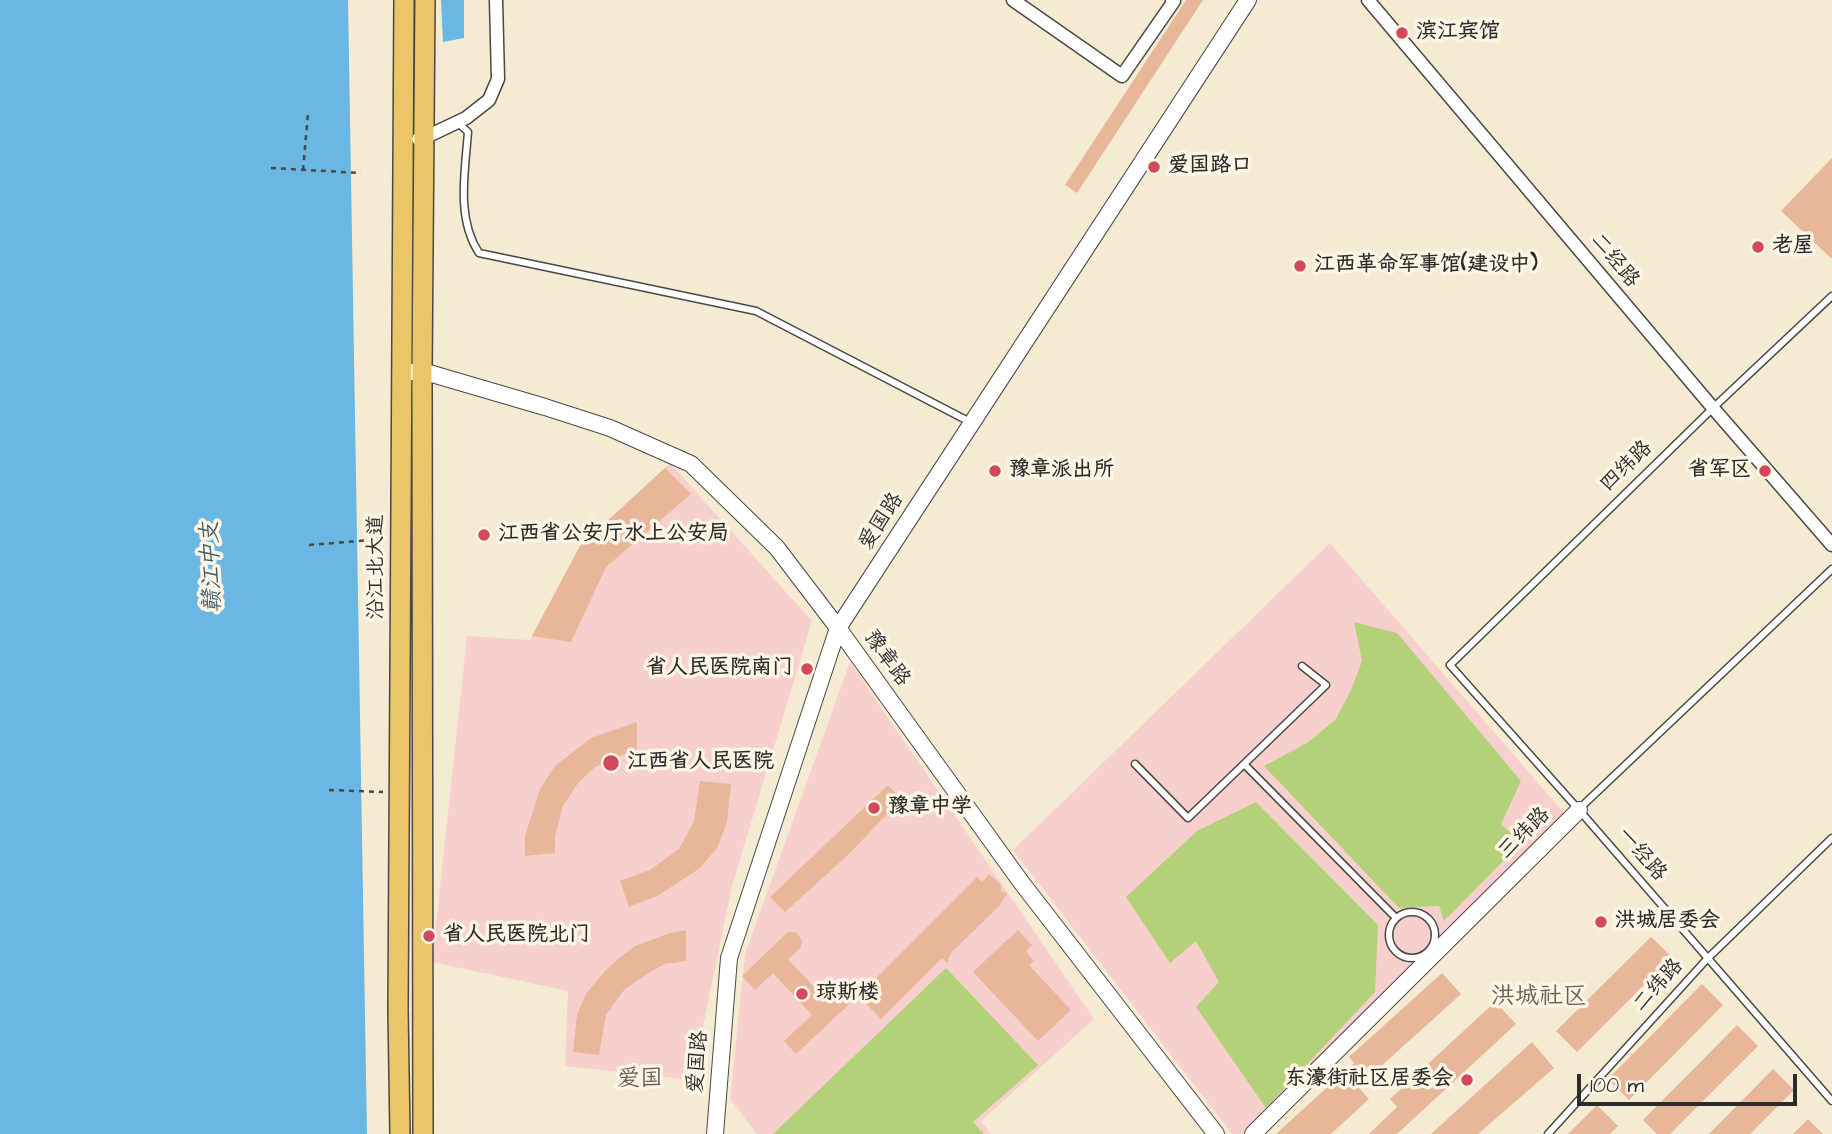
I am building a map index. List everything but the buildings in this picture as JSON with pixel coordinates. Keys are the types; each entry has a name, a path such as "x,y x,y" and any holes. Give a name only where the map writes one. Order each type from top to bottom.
{"main road":[{"name":"沿江北大道","path":"404,0 404,140 412,372 423,1134"},
{"name":"沿江北大道","path":"400,1134 398,1009 401,538 424,138 425,0"}],"street":[{"path":"404,140 424,138 457,122 489,100 498,79 496,0"},
{"path":"1013,0 1122,76 1174,0"},
{"name":"爱国路","path":"715,1134 729,958 838,628 1248,0"},
{"name":"二经路","path":"1368,0 1832,545"},
{"name":"豫章路","path":"412,372 610,428 691,464 777,548 1021,882 1216,1134"},
{"name":"三纬路","path":"1253,1134 1431,953 1579,810"}],"lane":[{"path":"457,122 468,132 463,209 472,242 479,253 756,311 972,424"},
{"name":"四纬路","path":"1450,665 1713,408 1832,296"},
{"name":"三纬路","path":"1579,810 1832,569"},
{"name":"一经路","path":"1450,665 1832,1101"},
{"path":"1135,764 1188,818 1326,685 1302,666"},
{"path":"1244,764 1396,918"},
{"name":"二纬路","path":"1548,1134 1707,959 1832,838"},
{"path":"1419,912 1432,922 1436,937 1431,953 1409,958 1396,951 1392,945 1390,931 1396,918 1403,914 1419,912"}],"path":[{"path":"303,170 308,114"},
{"path":"271,167 362,173"},
{"path":"309,545 401,538"},
{"path":"328,790 400,792"}],"shaded area":[{"name":"江西省人民医院","path":"670,463 812,621 732,886 692,1080 565,1066 568,991 432,962 467,636 530,640 580,546"},
{"path":"1330,543 1564,813 1246,1134 1232,1134 1013,850"},
{"name":"豫章中学","path":"850,662 1094,1019 981,1121 991,1134 757,1134 730,1099 745,954"}],"green space":[{"path":"1354,622 1397,633 1521,781 1501,824 1521,843 1444,921 1439,906 1399,908 1264,766 1307,743 1336,719 1362,661"},
{"path":"1256,802 1378,925 1375,992 1266,1108 1196,1007 1219,982 1196,941 1170,963 1126,897 1197,831"},
{"path":"946,968 1038,1065 973,1122 984,1134 773,1134"}],"water":[{"name":"赣江中支","path":"0,0 348,0 367,1134 0,1134"},
{"path":"441,0 464,0 464,38 443,42"}],"place":[{"name":"滨江宾馆","path":"1402,33"},
{"name":"爱国路口","path":"1154,167"},
{"name":"老屋","path":"1758,247"},
{"name":"江西革命军事馆(建设中)","path":"1300,266"},
{"name":"豫章派出所","path":"995,471"},
{"name":"省军区","path":"1765,471"},
{"name":"江西省公安厅水上公安局","path":"484,535"},
{"name":"省人民医院南门","path":"807,669"},
{"name":"江西省人民医院","path":"611,763"},
{"name":"豫章中学","path":"874,808"},
{"name":"洪城居委会","path":"1601,922"},
{"name":"省人民医院北门","path":"429,936"},
{"name":"琼斯楼","path":"802,994"},
{"name":"东濠街社区居委会","path":"1467,1080"}],"district":[{"name":"洪城社区","path":"1539,998"},
{"name":"爱国","path":"640,1080"}]}
